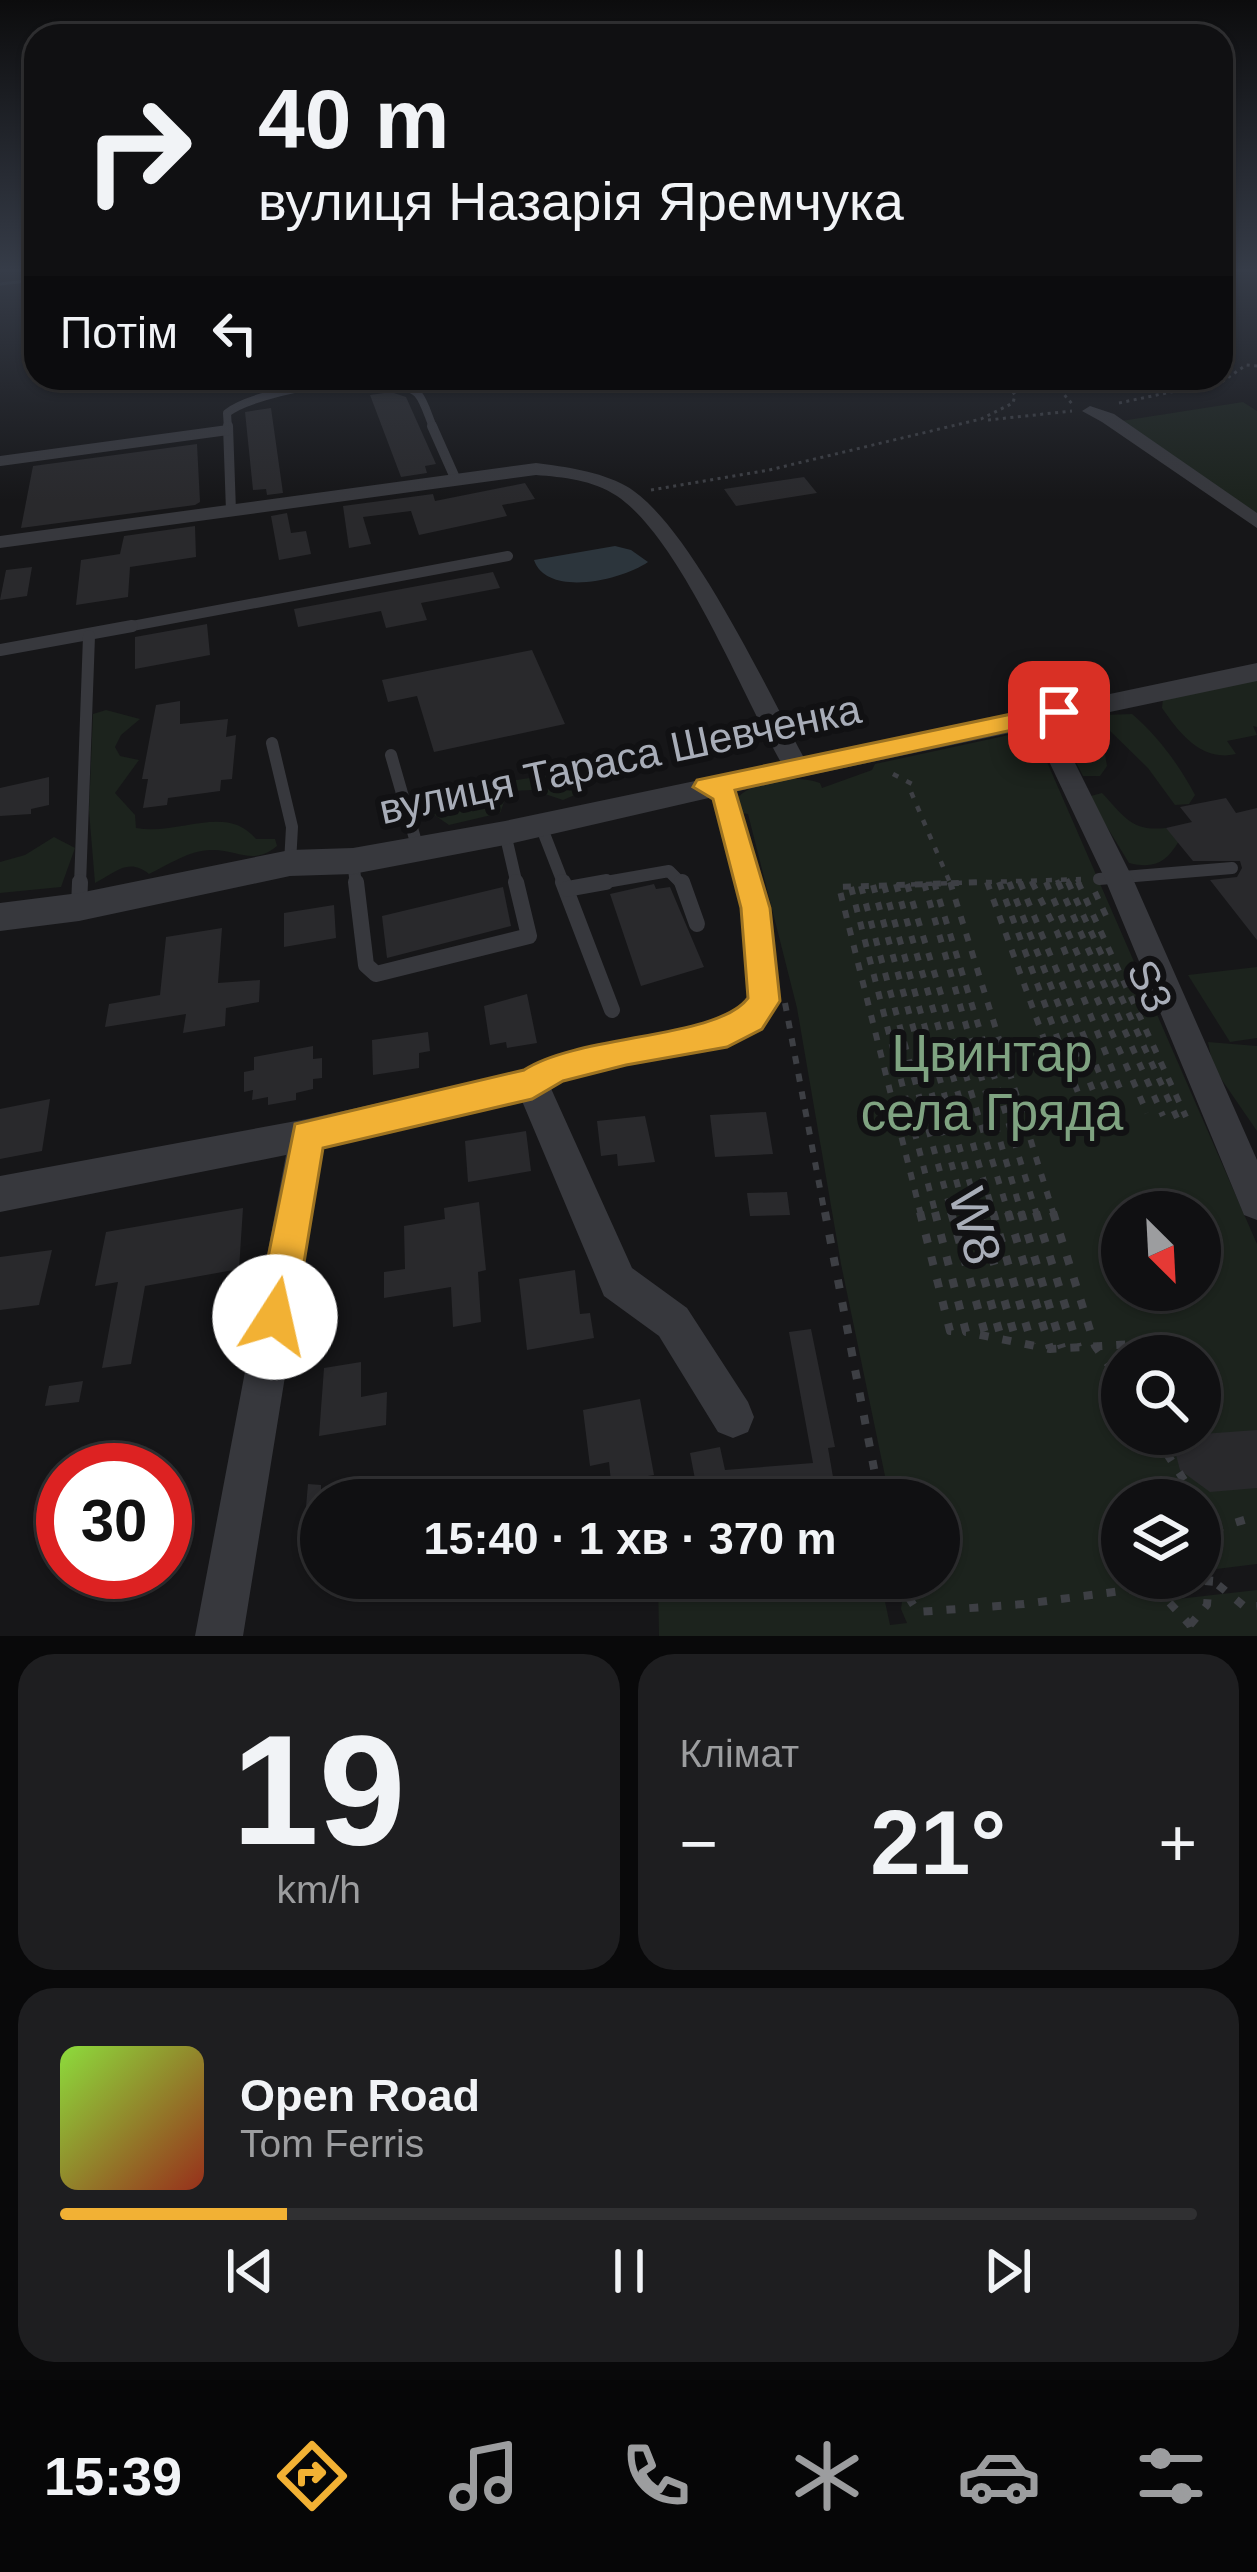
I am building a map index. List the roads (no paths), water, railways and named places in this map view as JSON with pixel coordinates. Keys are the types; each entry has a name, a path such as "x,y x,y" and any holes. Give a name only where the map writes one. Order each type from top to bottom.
{"street":[{"path":"1090,411 1108,418 1257,522"},
{"path":"0,542 536,469 570,472 628,494 664,532 796,767"},
{"name":"вулиця Тараса Шевченка","path":"0,917 79,907 290,863 353,861 506,833 796,767 1257,672"},
{"path":"1028,719 1046,729 1257,1202"},
{"path":"0,1194 307,1136 532,1084 618,1282 674,1322 734,1417"},
{"path":"219,1636 307,1136"}],"lane":[{"path":"231,511 227,413 233,404 268,393 326,390"},
{"path":"411,390 419,395 456,480"},
{"path":"0,461 228,430"},
{"path":"0,650 508,556"},
{"path":"79,907 89,636"},
{"path":"272,743 292,827 290,863"},
{"path":"391,755 418,849"},
{"path":"532,1084 554,1069 727,1033 751,1020 764,1001 756,908 739,836 724,794 706,787"},
{"path":"541,826 612,1010"},
{"path":"353,861 366,965 376,974 395,972 529,936 506,833"},
{"path":"1109,879 1232,868"},
{"path":"567,889 669,871 681,880 697,924"}],"park label":[{"name":"Цвинтар села Гряда","path":"992,1082"}]}
